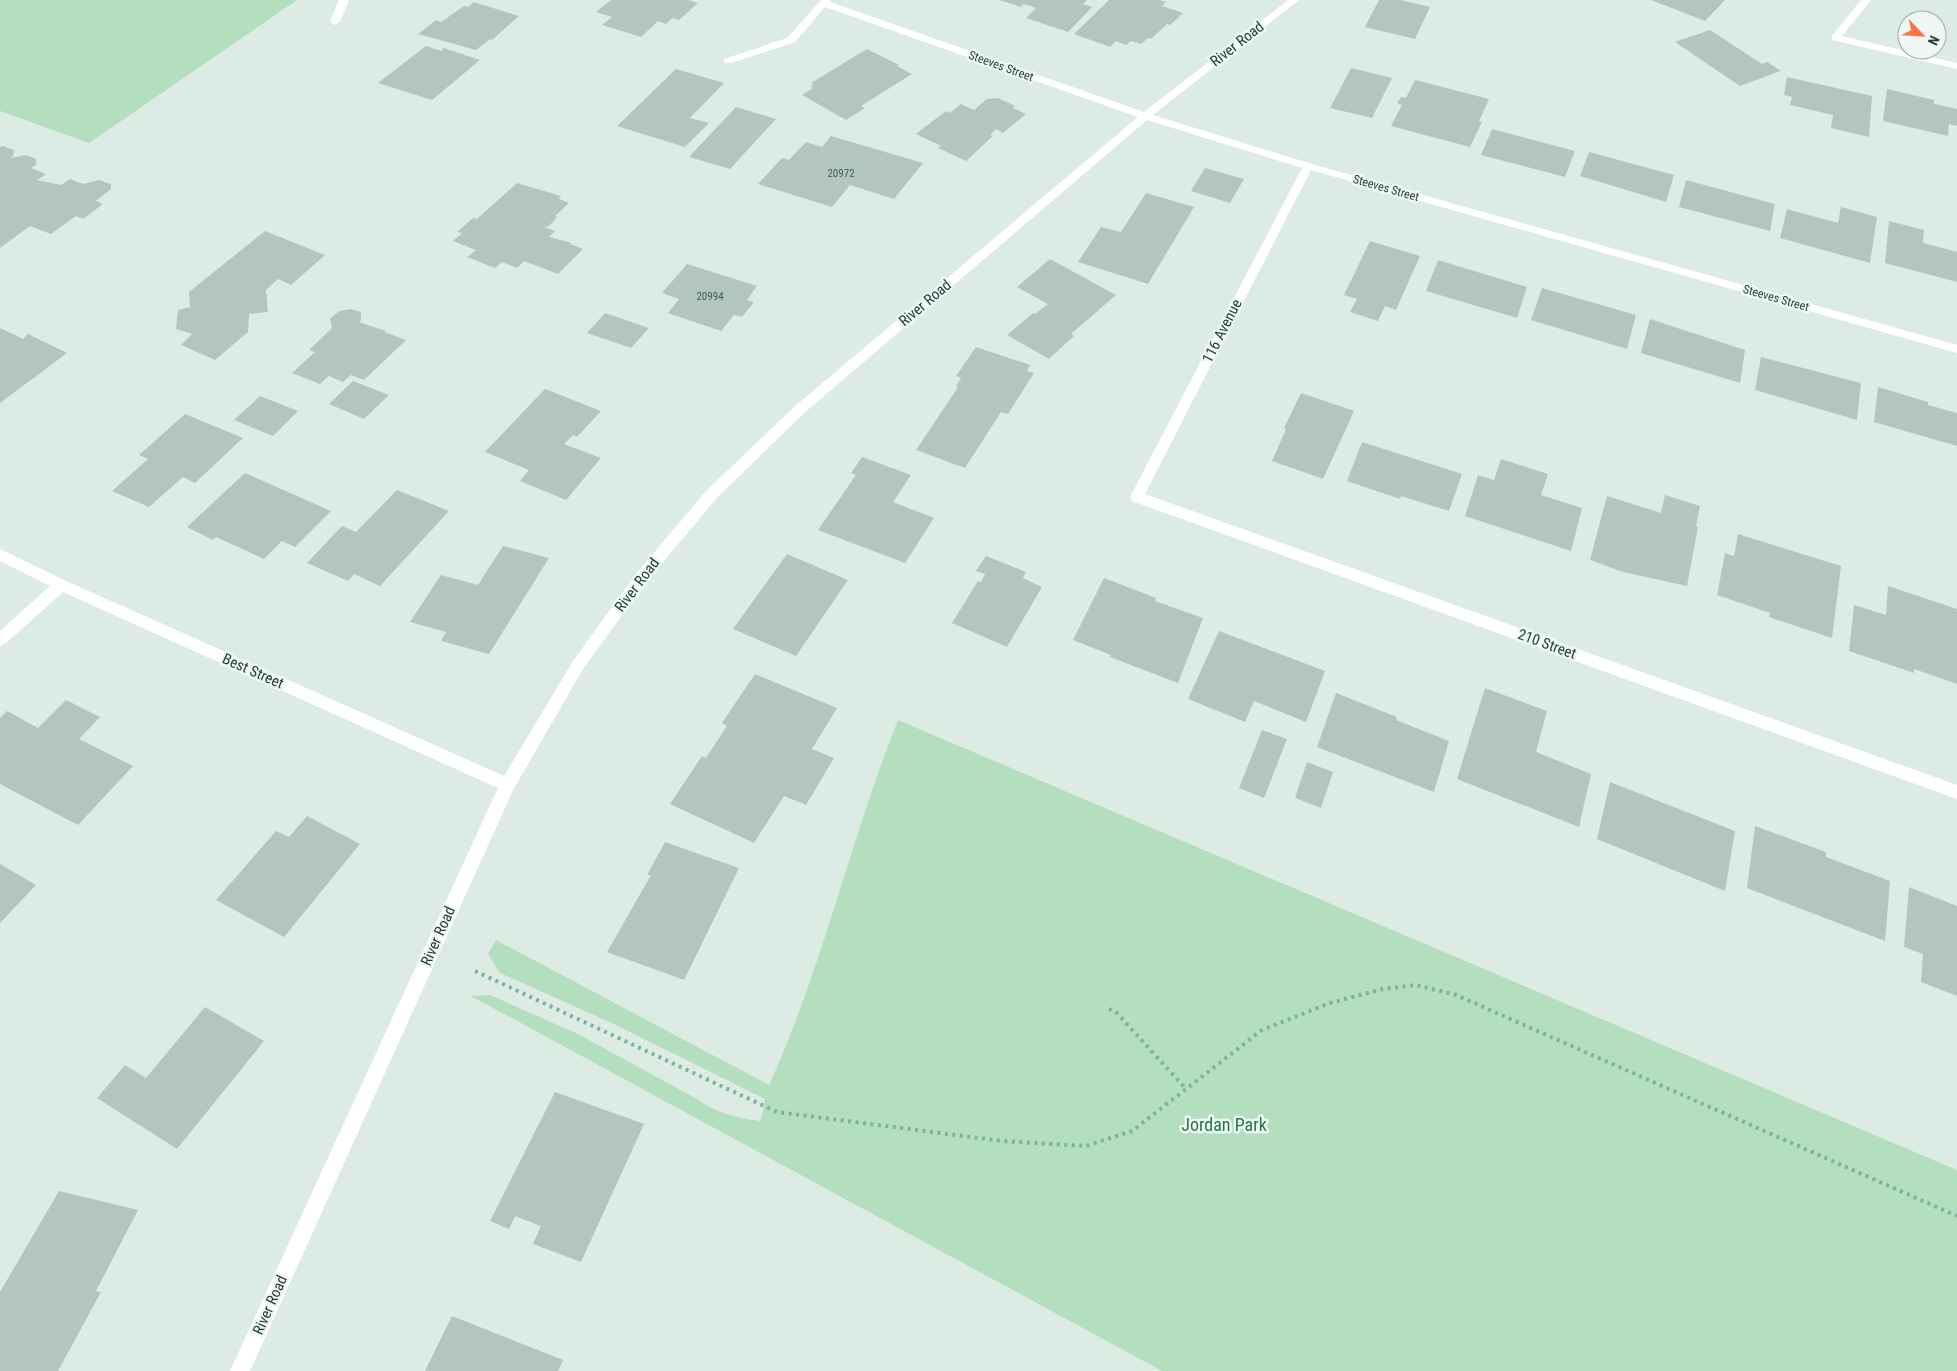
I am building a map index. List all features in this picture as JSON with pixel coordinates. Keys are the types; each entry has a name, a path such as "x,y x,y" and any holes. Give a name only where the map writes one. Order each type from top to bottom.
{"street":[{"path":"335,22 344,0"},
{"name":"River Road","path":"240,1371 507,785 578,665 641,578 710,495 799,410 1144,116 1294,0"},
{"path":"1866,0 1836,38 1957,66"},
{"path":"728,61 791,40 825,1"},
{"name":"Steeves Street","path":"825,1 1144,116 1308,166 1957,349"},
{"name":"116 Avenue","path":"1137,496 1308,166"},
{"name":"210 Street","path":"1137,496 1957,792"},
{"name":"Best Street","path":"0,555 61,585 507,785"},
{"path":"0,640 61,585"}],"path":[{"path":"475,971 777,1112 1002,1141 1086,1146 1132,1131 1262,1030 1330,1003 1383,989 1416,985 1456,995 1957,1216"},
{"path":"1109,1009 1116,1012 1186,1088"}],"green space":[{"path":"0,0 297,0 89,143 0,111"},
{"name":"Jordan Park","path":"898,720 1957,1170 1957,1371 1162,1371 471,996 490,995 578,1034 711,1108 736,1117 761,1121 765,1099 616,1025 500,973 488,954 496,940 769,1085 805,995 865,811"}],"building":[{"path":"611,0 688,0 698,3 679,20 672,18 666,24 658,21 641,37 602,25 612,17 596,12"},
{"path":"999,0 1087,0 1083,4 1092,7 1068,32 1026,18 1036,8 1024,4 1021,7"},
{"path":"1109,0 1159,0 1166,2 1162,6 1183,13 1170,25 1167,24 1151,39 1148,38 1141,44 1131,41 1126,45 1116,41 1110,47 1074,34"},
{"path":"1379,0 1401,0 1430,7 1415,39 1365,27"},
{"path":"1651,0 1725,0 1705,21"},
{"path":"474,2 519,16 492,40 490,39 476,50 418,34 436,20 441,22 464,6 468,7"},
{"path":"1710,30 1762,64 1767,62 1781,71 1740,86 1675,42"},
{"path":"426,46 441,51 444,48 480,60 432,100 378,83"},
{"path":"867,49 899,65 897,66 912,74 861,106 865,108 846,120 802,95 813,88 810,86 814,84 811,83"},
{"path":"1351,68 1392,78 1372,118 1330,108"},
{"path":"676,69 724,83 690,118 709,123 685,147 617,126"},
{"path":"1787,77 1872,96 1869,137 1831,128 1833,115 1790,105 1792,97 1784,95"},
{"path":"1415,80 1489,99 1479,121 1482,122 1470,147 1391,126 1402,105 1397,103 1401,97 1406,98"},
{"path":"1887,89 1934,100 1934,104 1957,109 1957,126 1949,124 1948,136 1883,121"},
{"path":"998,98 1026,114 1003,133 996,129 990,135 993,136 966,161 938,148 941,146 916,134 946,111 950,113 961,104 974,110 987,99"},
{"path":"736,107 776,119 730,169 689,157"},
{"path":"1492,129 1575,151 1565,177 1481,155"},
{"path":"831,136 923,163 894,199 850,185 832,207 758,184 782,158 789,160 806,142 822,147"},
{"path":"3,146 14,150 11,158 26,155 36,159 36,165 31,168 46,174 37,180 61,185 70,179 83,184 99,180 111,184 111,189 96,201 103,204 83,219 76,216 51,234 30,226 0,248 0,147"},
{"path":"1589,152 1674,175 1666,202 1580,176"},
{"path":"1205,168 1244,179 1230,203 1191,191"},
{"path":"1686,180 1775,204 1770,231 1679,207"},
{"path":"517,183 561,196 559,199 569,203 555,216 557,217 549,226 544,227 555,231 549,237 572,243 570,244 583,249 558,274 524,261 517,268 502,262 495,268 467,257 476,250 453,241 462,233 457,232 473,218 477,219"},
{"path":"1146,193 1194,207 1148,284 1078,262 1101,227 1121,232"},
{"path":"1841,207 1877,217 1870,263 1780,238 1787,209 1838,223"},
{"path":"1889,221 1924,230 1923,243 1957,252 1957,282 1885,263"},
{"path":"265,231 325,255 291,285 278,279 266,290 268,312 249,314 248,332 215,360 181,345 192,334 176,329 178,310 190,307 189,292"},
{"path":"1370,241 1420,256 1396,310 1385,306 1378,321 1350,312 1357,299 1344,295"},
{"path":"1050,259 1116,295 1071,334 1074,336 1049,359 1007,335 1033,313 1035,314 1048,304 1017,287"},
{"path":"1438,260 1527,287 1517,318 1426,291"},
{"path":"687,264 757,286 747,300 754,302 742,317 734,315 721,331 668,313 679,299 662,293"},
{"path":"1542,288 1636,315 1627,349 1531,320"},
{"path":"351,309 361,312 361,320 359,322 406,340 364,380 351,375 343,382 329,376 320,384 292,373 315,352 309,350 332,328 330,319 339,311"},
{"path":"605,313 649,328 631,348 587,333"},
{"path":"1650,319 1745,350 1740,383 1641,353"},
{"path":"0,328 23,339 28,334 67,353 0,403"},
{"path":"976,347 1030,365 1027,371 1034,373 1008,414 1001,412 965,468 916,450 958,387 956,386 961,378 956,376"},
{"path":"1761,357 1861,383 1857,420 1755,390"},
{"path":"353,381 389,395 364,419 329,404"},
{"path":"1878,387 1957,413 1957,446 1874,422"},
{"path":"545,389 601,411 577,437 573,435 564,444 601,458 566,500 520,481 529,470 485,452"},
{"path":"1301,393 1354,411 1323,479 1272,461 1286,429 1284,428"},
{"path":"260,396 298,411 273,436 234,420"},
{"path":"185,414 243,438 195,483 183,477 149,507 112,491 148,459 139,455"},
{"path":"1362,442 1462,474 1449,511 1401,496 1400,499 1347,481"},
{"path":"862,457 911,475 893,502 934,518 905,563 818,530 856,475 851,473"},
{"path":"1501,459 1548,474 1541,495 1582,508 1571,551 1465,516 1478,475 1494,480"},
{"path":"245,473 331,511 295,547 282,541 264,559 216,537 213,540 187,527"},
{"path":"397,490 449,511 380,586 354,574 348,581 307,563 342,526 356,532"},
{"path":"1665,495 1700,506 1687,586 1623,572 1590,560 1607,496 1661,513"},
{"path":"1738,534 1841,566 1832,638 1769,617 1770,613 1717,595 1725,553 1734,556"},
{"path":"503,546 549,558 489,654 441,641 446,632 410,622 441,575 478,585"},
{"path":"787,554 848,580 796,656 733,629"},
{"path":"986,556 1026,572 1023,578 1042,587 1007,647 952,623 978,581 981,582 985,574 976,571"},
{"path":"1104,578 1156,598 1155,601 1203,618 1178,683 1110,657 1111,655 1073,640"},
{"path":"1888,586 1957,609 1957,684 1914,669 1914,673 1849,651 1854,605 1886,615"},
{"path":"1219,631 1325,671 1306,722 1254,701 1245,722 1188,699"},
{"path":"755,674 837,708 812,749 834,758 806,805 784,796 754,843 670,804 702,756 706,758 727,726 722,723"},
{"path":"1485,688 1547,711 1536,752 1591,774 1579,827 1457,779"},
{"path":"1336,693 1397,717 1396,720 1449,741 1434,792 1317,747"},
{"path":"66,700 100,717 79,739 133,766 78,825 0,784 0,718 7,711 38,728"},
{"path":"1262,730 1287,739 1264,798 1239,788"},
{"path":"1307,762 1333,772 1321,808 1295,798"},
{"path":"1610,782 1735,831 1725,891 1597,839"},
{"path":"307,816 360,844 284,937 216,900 276,831 289,837"},
{"path":"1755,826 1826,852 1826,857 1890,881 1885,941 1747,888"},
{"path":"665,842 739,868 684,980 607,952 651,875 647,875"},
{"path":"0,864 36,885 0,923"},
{"path":"1909,887 1957,906 1957,996 1921,982 1923,954 1904,947"},
{"path":"205,1007 264,1041 177,1149 97,1098 125,1065 146,1078"},
{"path":"555,1092 644,1124 581,1262 533,1244 541,1226 515,1216 509,1229 490,1221"},
{"path":"59,1191 138,1210 96,1291 101,1292 58,1371 0,1371 0,1292"},
{"path":"452,1316 563,1360 558,1371 425,1371"}]}
